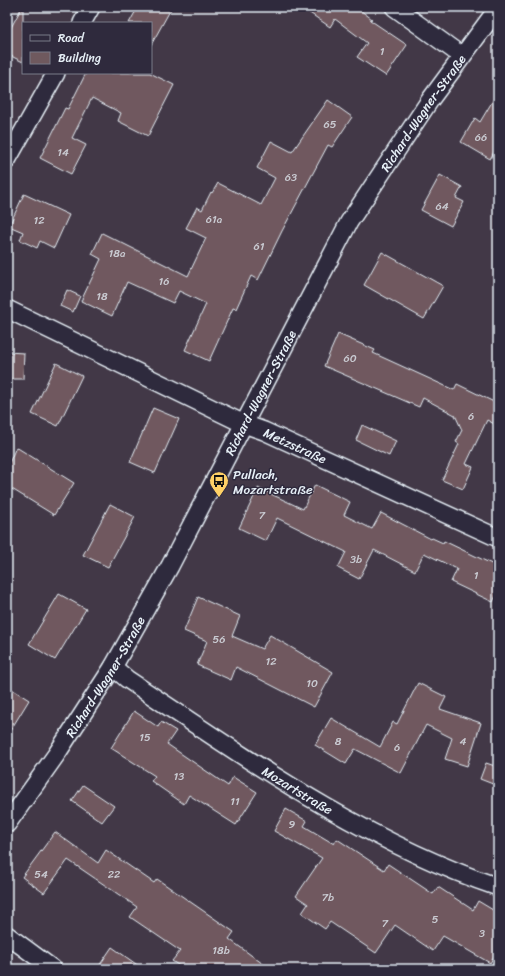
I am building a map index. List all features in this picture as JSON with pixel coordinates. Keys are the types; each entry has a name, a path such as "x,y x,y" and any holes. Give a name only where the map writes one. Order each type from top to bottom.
{"street":[{"path":"83,22 91,7"},
{"path":"394,7 462,56"},
{"name":"Richard-Wagner-Straße","path":"7,824 56,755 113,667 170,566 349,222 430,100 498,8"},
{"path":"7,160 55,74"},
{"name":"Metzstraße","path":"7,308 244,424 264,431 498,538"},
{"name":"Mozartstraße","path":"113,667 127,679 288,786 347,820 396,846 498,887"},
{"path":"7,936 53,969"}],"building":[{"path":"23,7 22,62 7,54 7,35"},
{"path":"138,7 172,7 152,43 152,22 130,22"},
{"path":"301,7 356,7 372,19 370,20 407,45 386,76 357,57 367,43 335,19 330,27"},
{"path":"86,74 152,74 174,85 148,136 118,121 121,113 92,98 72,138 86,145 71,174 40,158 65,108 68,109"},
{"path":"498,92 498,145 490,159 461,142 475,118 480,122"},
{"path":"328,100 352,117 332,147 328,145 282,231 258,280 251,276 236,309 233,308 209,361 185,350 206,304 179,291 173,303 127,282 112,316 81,301 101,259 92,254 102,233 188,276 206,238 186,228 197,207 202,210 211,192 212,193 218,183 261,205 275,178 257,168 271,141 292,152"},
{"path":"440,175 462,187 456,198 464,202 451,226 421,210"},
{"path":"24,194 69,215 54,248 40,241 37,248 20,240 23,232 9,226"},
{"path":"382,252 443,286 424,319 364,285"},
{"path":"67,290 80,296 73,312 60,306"},
{"path":"338,334 375,350 373,353 454,390 457,384 498,404 498,426 487,420 466,464 473,467 463,489 442,480 459,444 456,442 462,430 455,415 423,398 419,407 324,366"},
{"path":"7,352 24,353 23,379 7,379"},
{"path":"56,363 82,376 58,426 32,414"},
{"path":"153,408 179,419 155,473 130,462"},
{"path":"362,425 396,441 389,456 356,440"},
{"path":"16,447 74,483 54,515 7,486 7,468"},
{"path":"315,485 350,502 344,515 372,529 381,513 431,539 432,538 443,543 444,541 498,567 498,591 493,602 451,582 457,569 424,553 415,571 374,550 359,579 338,568 346,552 277,518 266,541 239,528 258,488 303,509"},
{"path":"110,504 135,517 108,567 83,555"},
{"path":"59,594 86,609 55,660 29,644"},
{"path":"198,597 240,616 232,636 262,649 270,635 333,672 314,707 236,667 231,680 197,665 207,641 184,631"},
{"path":"418,683 446,697 440,709 481,723 467,766 445,759 452,738 426,725 401,773 355,749 346,764 315,745 331,718 380,747 393,722 397,724"},
{"path":"7,686 29,700 7,736"},
{"path":"134,711 158,727 161,722 176,731 167,744 228,786 233,777 257,792 236,825 189,795 184,804 151,781 155,776 111,748"},
{"path":"486,763 498,767 498,786 480,779"},
{"path":"83,785 114,806 102,822 72,801"},
{"path":"286,809 307,821 304,826 334,844 337,839 384,870 388,864 433,894 438,887 473,910 478,901 498,913 498,950 490,963 443,936 433,951 395,925 376,953 330,922 325,929 302,913 308,904 296,896 322,858 274,831"},
{"path":"55,832 98,863 106,850 154,883 157,879 234,932 229,939 270,969 184,969 172,961 180,951 130,917 137,907 68,860 44,893 22,877"},
{"path":"112,947 143,969 97,969"}],"place":[{"name":"Pullach, Mozartstraße","path":"219,498"}]}
